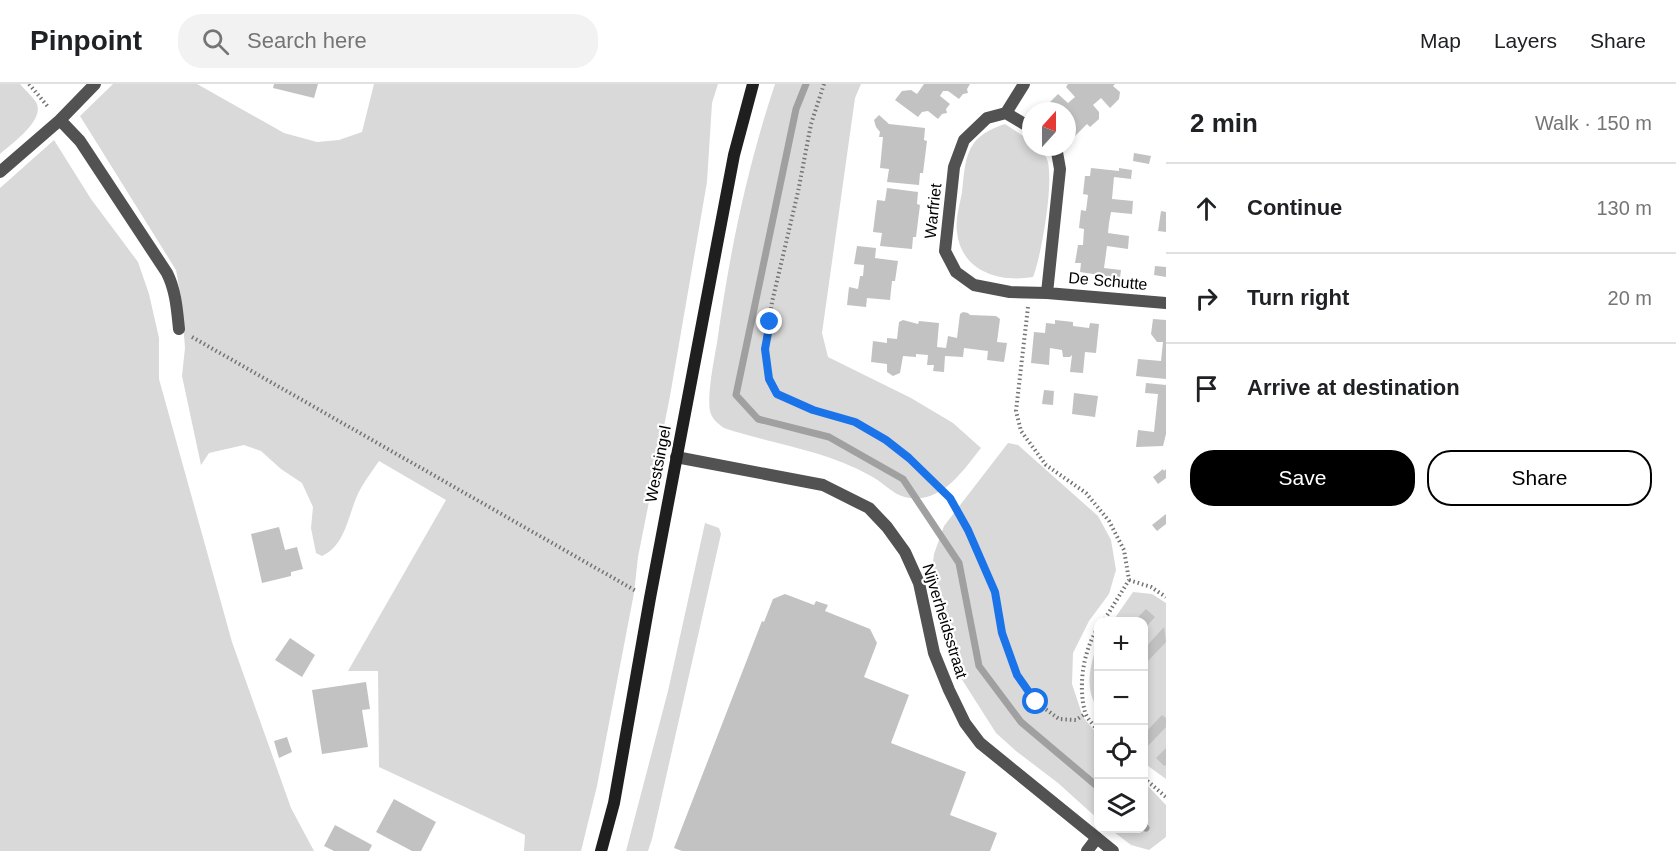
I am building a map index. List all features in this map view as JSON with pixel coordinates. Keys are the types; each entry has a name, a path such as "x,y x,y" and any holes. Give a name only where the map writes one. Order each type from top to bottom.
{"main road":[{"name":"Westsingel","path":"601,851 614,803 676,457 734,155 753,84"}],"street":[{"path":"0,172 60,120 95,84"},
{"path":"1022,123 1006,113 1024,84"},
{"name":"Warfriet","path":"1006,113 987,118 964,140 954,166 945,251 956,272 974,285 1010,292 1047,293"},
{"path":"60,120 80,141 167,273 176,301 179,330"},
{"path":"1047,293 1060,169 1057,156"},
{"name":"De Schutte","path":"1047,293 1166,303"},
{"name":"Nijverheidsstraat","path":"676,457 824,485 869,508 887,527 905,552 919,583 934,653 965,723 980,743 1113,851"},
{"path":"1087,851 1097,838"}],"path":[{"path":"29,84 60,120"},
{"path":"824,84 811,124 798,192 772,302 765,349 769,379 777,394 793,402 855,422 886,440 909,458 950,498 968,530 995,592 1002,633 1017,675 1036,702 1059,719 1076,720 1085,714"},
{"path":"1029,293 1016,411 1021,431 1046,465 1086,493 1109,521 1124,550 1130,580 1106,617"},
{"path":"179,330 650,598"},
{"path":"1130,580 1151,587 1166,597"},
{"path":"1094,638 1086,657 1082,684 1085,714 1094,726"},
{"path":"1144,779 1165,794"}],"shaded area":[{"path":"0,84 20,84 36,102 38,109 26,131 0,154"},
{"path":"113,84 197,84 284,133 317,142 339,140 362,132 374,84 718,84 712,103 707,182 670,396 638,557 634,593 597,786 581,851 524,851 525,835 379,767 378,671 348,671 446,500 379,461 357,497 342,535 331,551 322,556 316,553 311,528 313,507 302,483 281,469 261,451 244,445 209,453 201,465 182,376 185,348 181,297 176,270 80,116"},
{"path":"775,84 861,84 855,98 822,333 828,357 911,398 953,423 981,448 948,486 931,496 913,498 899,495 852,466 816,453 724,428 715,421 711,414 709,396 711,377 733,245 756,148"},
{"path":"1005,124 1022,135 1022,156 1045,156 1049,166 1046,216 1040,253 1033,277 995,276 974,265 960,245 957,217 968,154 977,140 992,129"},
{"path":"54,140 91,199 138,262 149,294 159,338 159,379 232,642 291,808 314,851 0,851 0,188"},
{"path":"1008,443 1018,445 1098,516 1111,540 1116,570 1109,594 1089,621 1073,653 1072,684 1083,717 1094,730 1094,815 996,733 961,678 949,647 941,607 931,577 934,554 944,526"},
{"path":"705,523 719,528 721,534 652,839 648,851 626,851 668,691"},
{"path":"1133,592 1152,594 1166,603 1166,779 1148,766 1148,617 1116,617"},
{"path":"1094,656 1094,702 1090,684"},
{"path":"1148,786 1166,805 1166,837 1149,850 1131,845 1115,833 1148,833"}],"building":[{"path":"274,84 318,84 314,98 273,88"},
{"path":"924,84 970,84 967,89 968,93 963,94 959,99 948,91 943,91 940,96 950,104 946,109 947,113 942,114 938,119 928,111 922,112 918,117 895,100 902,91 911,90 917,94"},
{"path":"1068,84 1115,84 1113,86 1120,92 1119,99 1110,108 1101,98 1093,105 1099,112 1099,119 1090,127 1087,124 1076,135 1076,102 1069,102 1075,97 1066,87"},
{"path":"1058,94 1067,102 1050,102"},
{"path":"879,115 889,124 925,128 924,140 927,141 919,185 887,182 889,169 880,168 883,137 879,137 880,132 874,120"},
{"path":"1134,153 1151,156 1149,164 1133,161"},
{"path":"1091,168 1132,170 1131,179 1114,177 1112,199 1133,201 1132,214 1111,212 1109,223 1108,233 1129,236 1128,249 1107,246 1104,268 1121,270 1120,278 1080,272 1081,263 1075,263 1078,245 1083,245 1084,229 1079,228 1081,210 1086,211 1088,195 1083,194 1085,176 1090,176"},
{"path":"887,188 918,192 917,204 920,205 912,249 880,246 882,233 873,232 877,200 885,201"},
{"path":"1161,211 1166,212 1166,232 1158,231"},
{"path":"857,246 876,248 875,258 898,261 895,281 892,281 890,300 867,298 866,307 847,305 849,287 858,289 860,276 863,276 864,265 854,264"},
{"path":"1155,266 1166,267 1166,277 1154,275"},
{"path":"963,312 970,315 996,316 1000,319 997,342 1007,343 1004,362 987,360 988,351 964,348 963,357 945,356 944,372 933,371 934,365 927,365 928,355 916,354 916,357 903,356 900,373 893,376 887,372 887,364 871,362 873,341 887,343 887,338 897,339 899,322 903,320 918,324 919,321 939,323 937,347 946,348 948,336 957,338 960,314"},
{"path":"1153,319 1166,320 1166,379 1136,376 1138,359 1161,361 1163,342 1157,342 1151,334"},
{"path":"1055,320 1073,322 1073,326 1089,328 1090,323 1099,324 1096,353 1085,352 1083,373 1070,372 1072,355 1063,357 1062,350 1050,348 1049,365 1031,363 1034,332 1045,333 1046,323 1055,324"},
{"path":"1146,383 1166,385 1166,434 1163,446 1136,447 1138,430 1154,432 1158,394 1145,393"},
{"path":"1044,390 1054,391 1053,405 1042,404"},
{"path":"1074,393 1098,396 1095,417 1072,414"},
{"path":"1163,469 1164,471 1166,469 1166,478 1158,484 1153,477"},
{"path":"1166,514 1166,524 1157,531 1152,525"},
{"path":"279,527 285,550 297,547 303,569 291,572 291,576 262,583 251,534"},
{"path":"785,594 814,605 816,601 828,605 825,611 870,629 877,643 864,677 909,695 891,743 966,772 950,815 997,833 990,851 682,851 674,848 762,621 764,622 773,599"},
{"path":"1146,609 1155,617 1148,625 1148,617 1138,617"},
{"path":"1164,627 1166,642 1148,661 1148,645"},
{"path":"290,638 315,655 302,677 275,660"},
{"path":"366,682 370,709 362,710 368,747 322,754 312,690"},
{"path":"1162,715 1166,718 1166,727 1148,746 1148,730"},
{"path":"287,737 292,752 279,758 274,741"},
{"path":"1166,748 1166,765 1164,766 1156,758"},
{"path":"394,799 436,822 421,851 412,851 376,832"},
{"path":"335,825 372,845 369,851 334,851 324,846"}],"waterway":[{"path":"806,84 796,109 736,395 758,419 829,437 903,479 959,563 979,666 1021,722 1094,784"}],"route":[{"path":"770,322 765,349 769,379 777,394 813,410 855,422 886,440 909,458 950,498 968,530 995,592 1002,633 1017,675 1036,702"}]}
